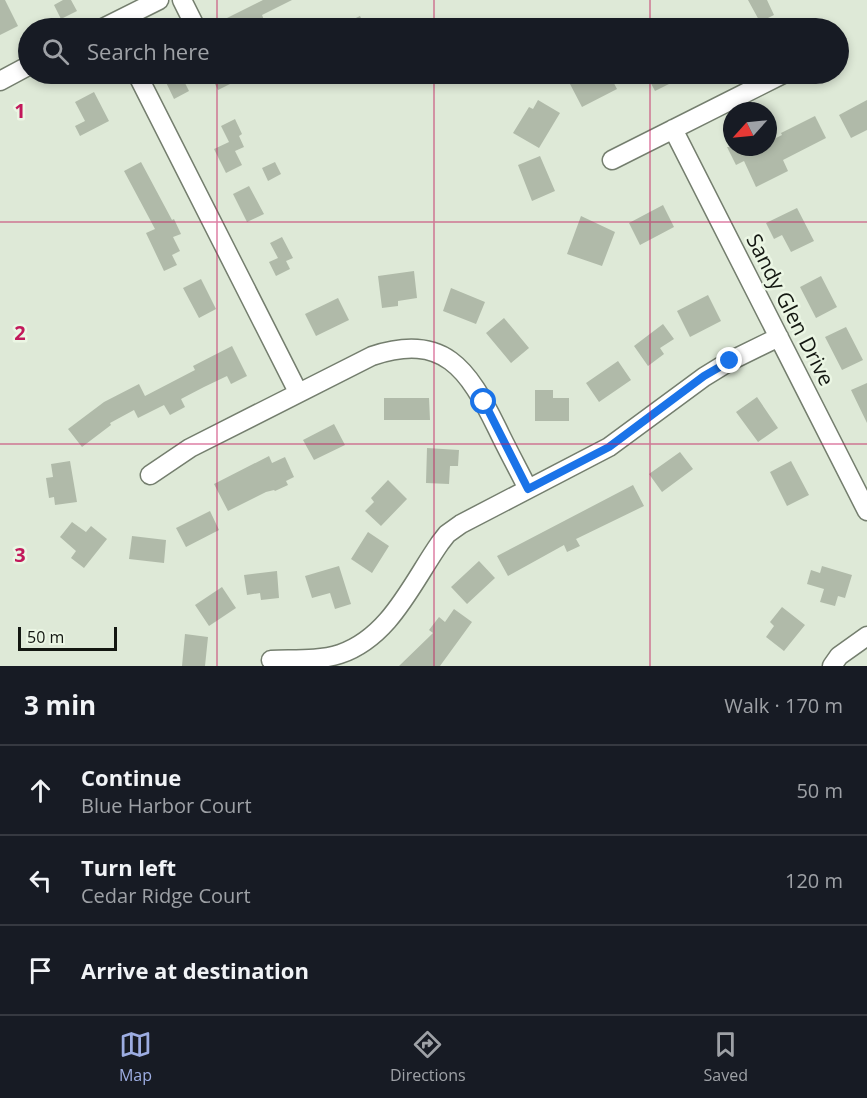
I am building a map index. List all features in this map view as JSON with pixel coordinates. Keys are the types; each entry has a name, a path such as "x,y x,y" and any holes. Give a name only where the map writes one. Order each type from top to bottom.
{"street":[{"path":"126,18 159,0"},
{"path":"182,0 190,18"},
{"path":"0,81 18,71"},
{"path":"142,84 298,392"},
{"path":"612,160 763,84"},
{"name":"Sandy Glen Drive","path":"673,129 867,511"},
{"path":"271,660 334,655 351,649 370,638 398,607 447,534 461,524 609,447 704,376 779,337"},
{"path":"150,475 190,448 372,356 390,349 420,348 436,353 461,369 474,384 528,489"},
{"path":"832,666 839,656 867,636"}],"building":[{"path":"0,0 5,0 18,26 0,35"},
{"path":"63,0 71,0 77,11 60,18 54,5"},
{"path":"263,0 292,0 262,15 263,18 227,18"},
{"path":"748,0 767,0 774,15 768,18 758,18"},
{"path":"167,84 186,84 189,91 174,99"},
{"path":"215,84 230,84 218,90"},
{"path":"570,84 614,84 617,89 582,107"},
{"path":"651,84 669,84 655,91"},
{"path":"94,92 109,121 80,136 75,126 85,121 75,102"},
{"path":"538,100 560,113 539,148 513,133 529,107 533,109"},
{"path":"867,100 867,130 851,138 839,115"},
{"path":"815,116 826,138 783,160 788,171 756,187 744,161 736,165 732,156 777,156 777,138 782,135 781,133"},
{"path":"235,119 242,134 239,136 244,147 235,151 242,165 226,173 214,149 229,142 221,126"},
{"path":"540,156 555,191 532,201 518,165"},
{"path":"141,162 181,234 173,237 180,251 172,255 177,265 164,271 146,233 155,229 124,171"},
{"path":"275,162 281,174 268,181 262,168"},
{"path":"249,186 264,214 247,222 233,194"},
{"path":"663,205 674,227 640,245 629,223"},
{"path":"797,208 814,241 791,252 782,235 774,239 766,223"},
{"path":"581,216 615,232 602,266 567,254"},
{"path":"282,237 293,258 286,261 290,269 276,276 269,262 278,258 270,243"},
{"path":"414,271 417,298 398,301 398,306 382,308 378,276"},
{"path":"821,276 837,307 816,318 800,287"},
{"path":"201,279 216,309 199,318 183,288"},
{"path":"451,288 485,302 476,324 443,311"},
{"path":"708,295 721,321 690,337 677,311"},
{"path":"338,298 349,320 316,336 305,314"},
{"path":"504,318 529,348 511,363 486,333"},
{"path":"663,324 674,339 660,348 664,354 648,366 634,346"},
{"path":"846,327 863,360 842,370 825,337"},
{"path":"232,346 247,376 231,384 227,376 204,387 181,399 185,407 170,415 164,405 138,418 134,410 110,423 111,425 82,447 68,429 104,402 139,384 145,396 195,370 193,366"},
{"path":"618,361 631,380 599,402 586,383"},
{"path":"867,383 867,423 851,390"},
{"path":"535,390 553,390 553,398 569,398 569,421 535,421"},
{"path":"757,397 778,428 758,442 736,412"},
{"path":"384,398 429,398 430,420 384,420"},
{"path":"334,424 345,445 314,460 303,440"},
{"path":"427,448 459,450 458,466 450,466 449,484 426,483"},
{"path":"680,452 693,469 662,492 649,474"},
{"path":"269,456 272,463 285,457 294,477 286,481 288,485 266,492 228,511 214,484"},
{"path":"70,461 77,502 55,505 54,497 49,498 46,478 53,477 51,464"},
{"path":"791,461 809,495 787,506 770,472"},
{"path":"388,480 407,499 381,526 365,511 374,502 371,498"},
{"path":"633,485 644,506 576,539 580,546 567,552 564,545 508,576 497,556"},
{"path":"210,511 219,530 186,547 176,528"},
{"path":"72,522 86,532 91,526 107,539 84,568 71,558 76,551 60,537"},
{"path":"368,532 389,546 372,573 351,559"},
{"path":"132,536 166,540 164,563 129,559"},
{"path":"479,561 495,578 467,604 451,587"},
{"path":"339,566 351,604 335,609 330,593 312,598 305,576"},
{"path":"822,566 852,575 845,598 838,596 835,606 820,602 824,589 807,584 811,570 820,573"},
{"path":"277,571 279,598 261,600 260,593 247,595 244,575"},
{"path":"222,587 236,608 209,626 195,605"},
{"path":"782,607 805,625 784,651 766,637 774,626 770,622"},
{"path":"454,609 472,622 440,666 399,666 433,633 429,630 439,617 445,622"},
{"path":"185,634 208,637 205,666 182,666"}],"route":[{"path":"484,402 528,489 609,447 704,376 730,361"}]}
